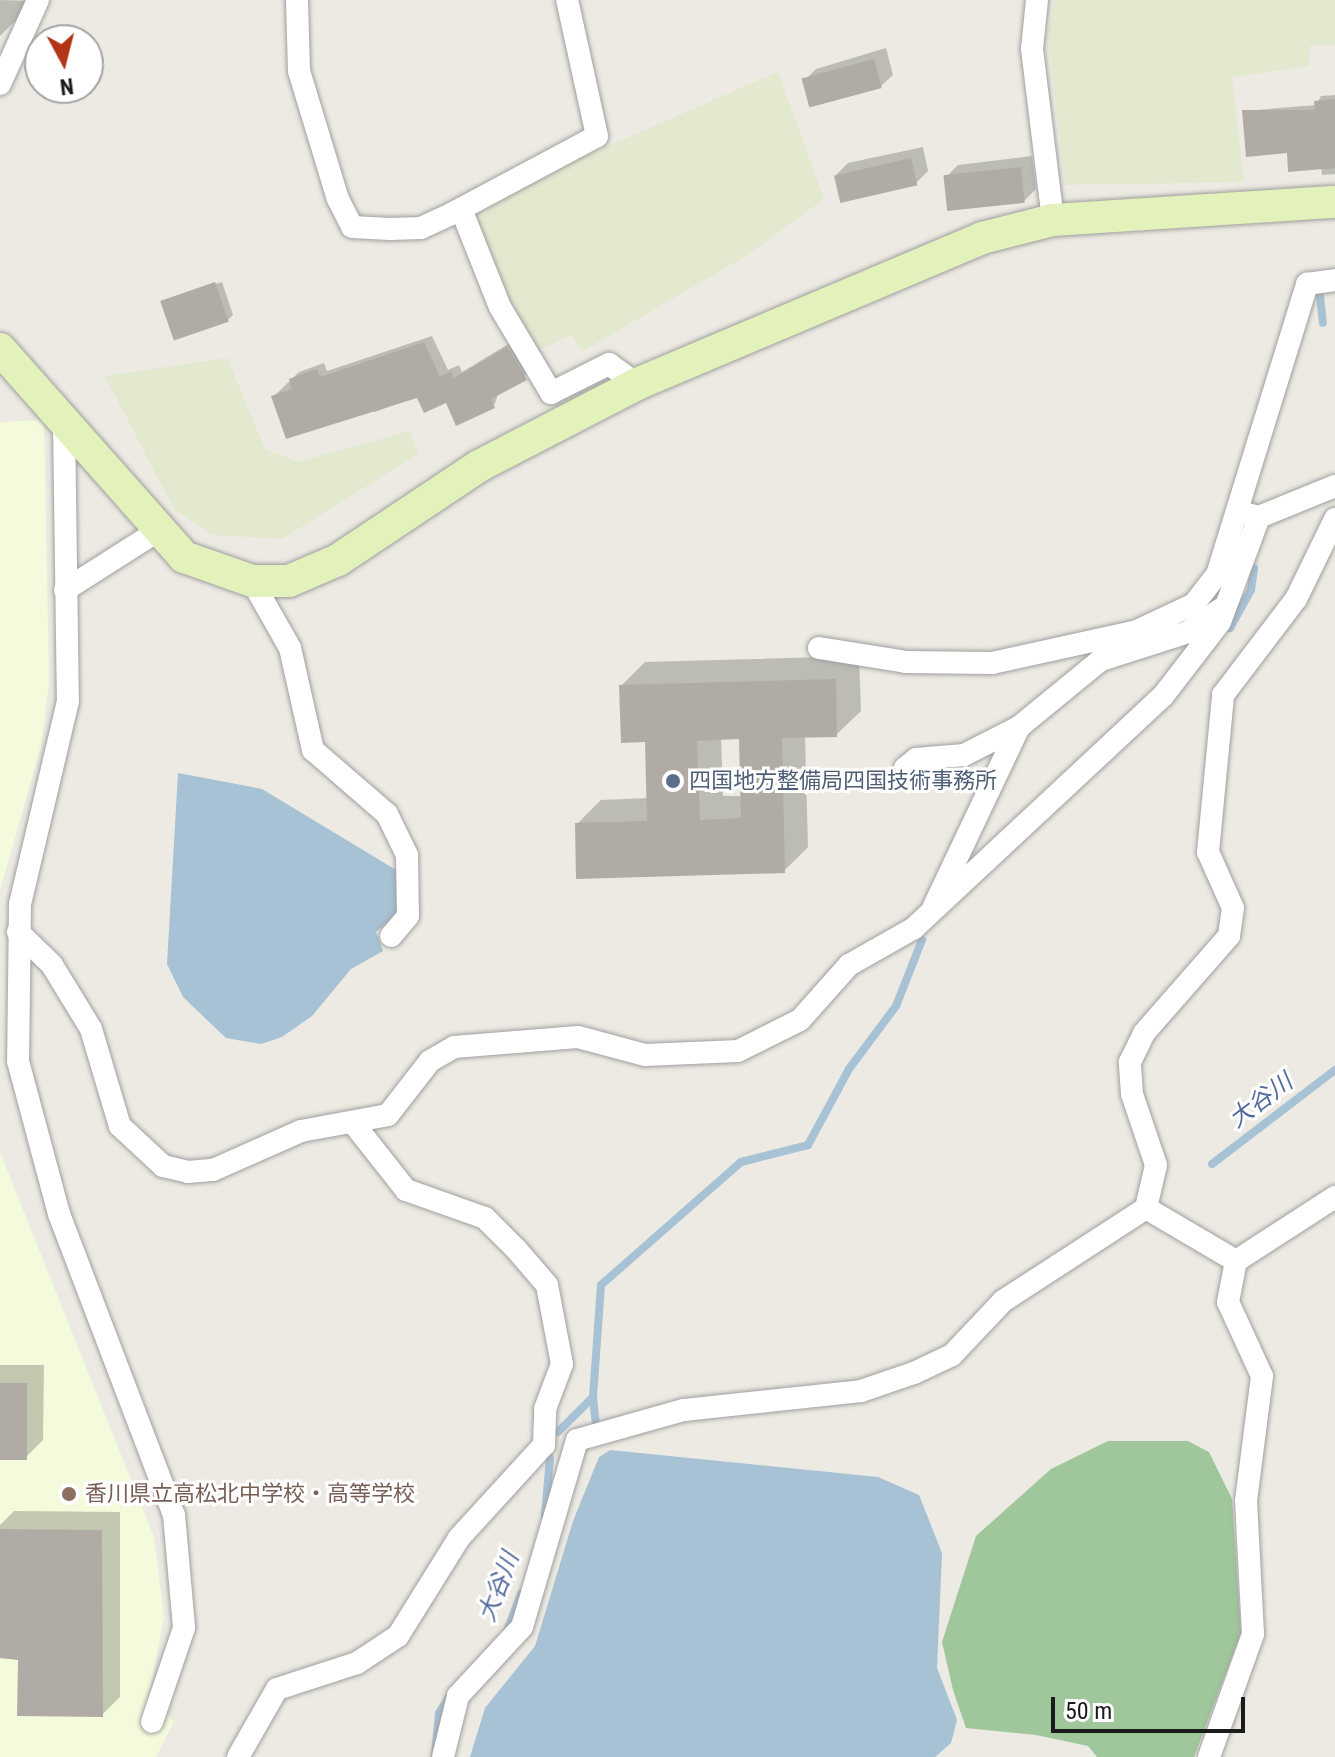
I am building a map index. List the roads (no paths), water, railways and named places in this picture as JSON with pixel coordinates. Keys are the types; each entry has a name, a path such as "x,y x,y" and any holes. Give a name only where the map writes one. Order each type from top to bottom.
{"street":[{"path":"0,84 38,0"},
{"path":"297,0 299,71 352,227 421,228 597,136 567,0"},
{"path":"1037,0 1032,49 1053,220"},
{"path":"0,349 156,532 184,557 252,581 289,581 338,560 479,466 637,384 915,264 1053,220 1335,202"},
{"path":"461,209 500,307 551,393 609,364 637,384"},
{"path":"819,648 906,662 992,663 1137,631 1194,604 1217,575 1307,284 1335,280"},
{"path":"64,422 68,701 18,932 18,1061 36,1141 174,1515 184,1628 152,1722"},
{"path":"1236,512 1259,517 1335,486"},
{"path":"18,932 52,965 91,1029 120,1126 163,1166 213,1170 301,1131 388,1115 430,1061 454,1047 578,1037 645,1055 738,1051 800,1020 849,965 932,911 1163,696 1229,604 1259,517"},
{"path":"238,1757 277,1689 357,1663 398,1636 459,1538 544,1445 577,1440 684,1410 861,1391 914,1373 952,1355 1003,1301 1146,1208 1156,1165 1132,1094 1130,1062 1144,1033 1229,936 1233,908 1208,852 1223,695 1296,599 1335,519"},
{"path":"65,590 156,532"},
{"path":"252,581 290,648 313,750 387,814 407,855 408,916 391,936"},
{"path":"905,768 916,759 964,755 1019,727 1101,660 1188,632 1229,604"},
{"path":"932,911 946,868 1019,727"},
{"path":"353,1123 406,1190 485,1218 547,1285 562,1364 545,1409 544,1445"},
{"path":"1209,1757 1253,1634 1246,1501 1262,1376 1228,1302 1236,1261 1335,1197"},
{"path":"1146,1208 1236,1261"},
{"path":"443,1757 458,1696 522,1627 577,1440"}],"water":[{"path":"178,773 262,789 406,876 402,910 376,932 383,951 351,969 312,1016 282,1037 261,1044 226,1038 183,997 167,964"},
{"path":"610,1450 878,1477 919,1495 942,1553 937,1668 957,1720 951,1743 935,1757 470,1757 485,1708 535,1646 573,1521 599,1457"}],"waterway":[{"path":"1319,286 1323,323"},
{"path":"1230,628 1251,590 1254,568"},
{"path":"558,1432 593,1397 601,1285 741,1162 808,1145 849,1069 896,1006 922,940"},
{"name":"大谷川","path":"1212,1164 1335,1070"},
{"path":"593,1397 596,1425"},
{"name":"大谷川","path":"545,1516 550,1458"},
{"name":"大谷川","path":"506,1634 521,1594"},
{"name":"大谷川","path":"435,1756 439,1713 449,1697"}],"place":[{"name":"四国地方整備局四国技術事務所","path":"673,781"},
{"name":"香川県立高松北中学校・高等学校","path":"69,1494"}]}
